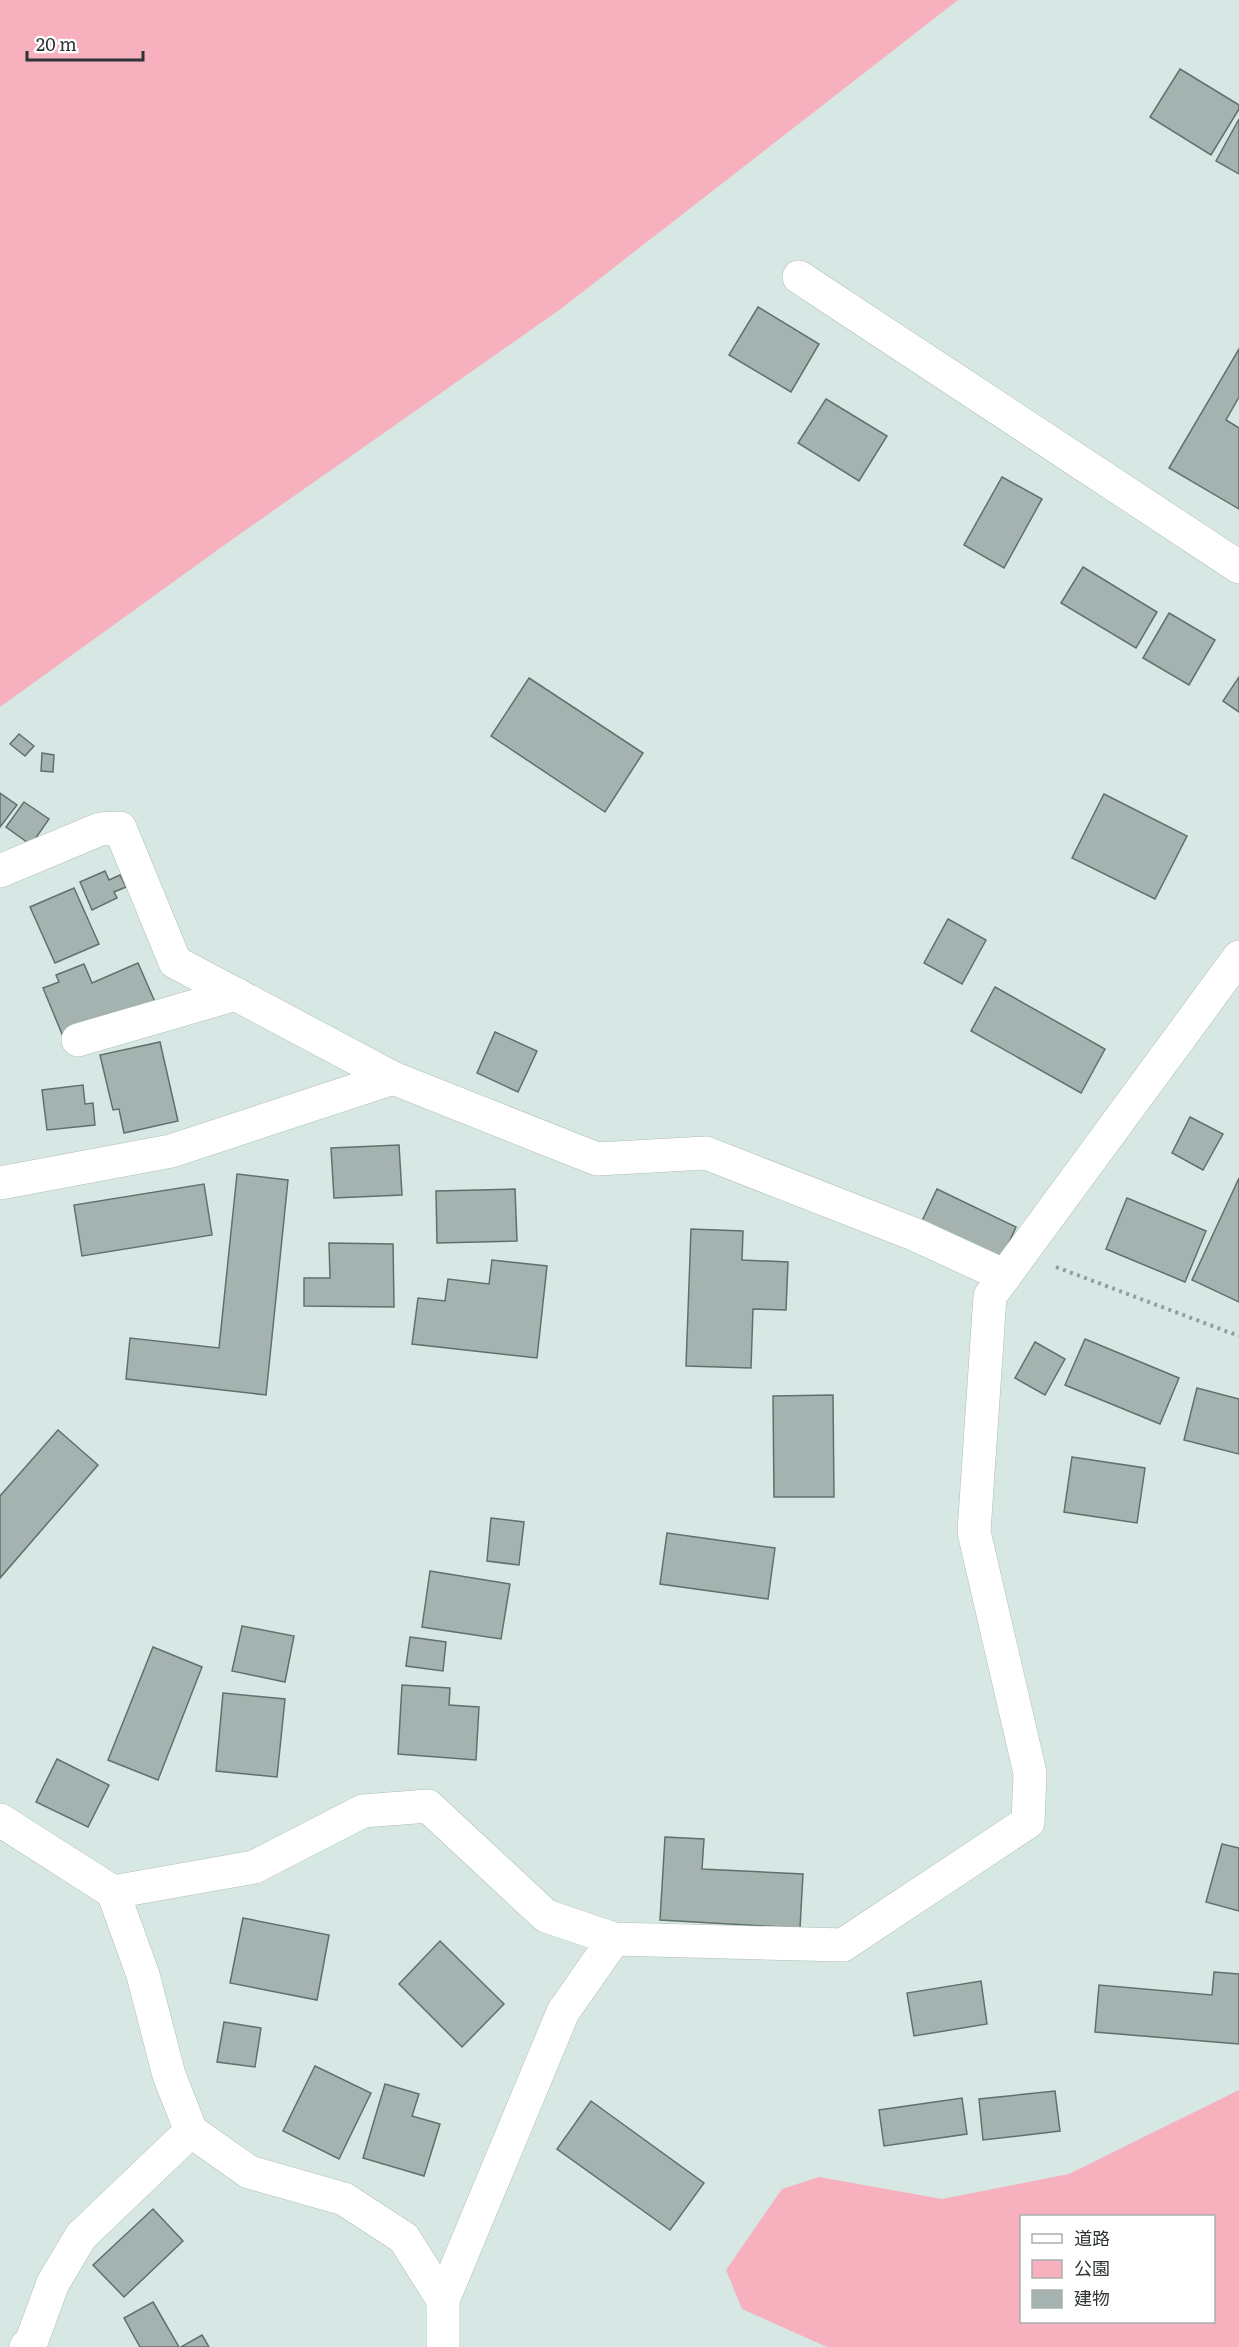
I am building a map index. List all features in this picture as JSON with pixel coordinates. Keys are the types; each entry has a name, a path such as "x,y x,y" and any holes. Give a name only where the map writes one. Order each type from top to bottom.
{"street":[{"path":"799,277 1239,567"},
{"path":"0,871 100,829 120,828 175,962 393,1078 597,1159 706,1153 916,1235 1013,1265"},
{"path":"113,1892 254,1867 363,1811 428,1806 546,1916 614,1939 843,1945 1029,1822 1030,1773 974,1532 990,1296 1239,957"},
{"path":"78,1040 236,994"},
{"path":"0,1183 171,1151 393,1078"},
{"path":"0,1820 113,1892 143,1975 169,2075 190,2131 249,2172 344,2199 404,2238 443,2300"},
{"path":"443,2347 443,2300 563,2012 614,1939"},
{"path":"26,2347 32,2340 52,2283 81,2236 190,2131"}],"path":[{"path":"1013,1265 1239,1336"}],"green space":[{"path":"0,0 958,0 562,308 230,541 0,707"},
{"path":"1239,2090 1239,2347 827,2347 742,2309 726,2270 782,2189 819,2177 942,2199 1069,2174"}],"building":[{"path":"1180,69 1239,105 1239,109 1211,155 1150,117"},
{"path":"1239,119 1239,174 1216,161"},
{"path":"758,307 819,344 791,392 729,355"},
{"path":"1239,349 1239,397 1226,420 1239,428 1239,509 1169,468"},
{"path":"826,399 887,436 859,481 798,443"},
{"path":"1002,477 1042,499 1004,568 964,545"},
{"path":"1083,567 1157,612 1136,648 1061,603"},
{"path":"1169,613 1215,640 1189,685 1143,658"},
{"path":"1239,677 1239,712 1223,701"},
{"path":"529,678 643,753 605,812 491,736"},
{"path":"19,734 34,746 25,756 10,744"},
{"path":"42,753 54,755 53,772 41,771"},
{"path":"0,793 17,805 0,827"},
{"path":"1104,794 1187,836 1155,899 1072,858"},
{"path":"24,802 49,819 31,845 6,827"},
{"path":"105,871 109,880 120,875 126,887 114,892 117,898 92,910 80,882"},
{"path":"74,888 99,944 55,963 30,907"},
{"path":"948,919 986,940 962,984 924,963"},
{"path":"138,963 155,1002 106,1015 62,1034 43,988 59,982 56,975 84,964 92,983"},
{"path":"995,987 1105,1049 1081,1093 971,1031"},
{"path":"495,1032 537,1051 518,1092 477,1073"},
{"path":"160,1042 178,1121 124,1133 119,1109 113,1110 100,1055"},
{"path":"83,1085 85,1104 93,1103 95,1125 47,1130 42,1090"},
{"path":"1190,1117 1223,1134 1203,1170 1172,1153"},
{"path":"399,1145 402,1195 334,1198 331,1148"},
{"path":"237,1174 288,1180 266,1395 126,1379 130,1338 219,1348"},
{"path":"1239,1178 1239,1302 1192,1280"},
{"path":"204,1184 212,1235 82,1256 74,1205"},
{"path":"515,1189 517,1241 437,1243 436,1191"},
{"path":"937,1189 1016,1227 1002,1258 922,1221"},
{"path":"1127,1198 1206,1231 1185,1282 1106,1249"},
{"path":"691,1229 743,1231 742,1260 788,1262 786,1310 753,1309 751,1368 686,1366"},
{"path":"329,1243 393,1244 394,1307 304,1306 304,1278 330,1278"},
{"path":"492,1260 547,1266 537,1358 412,1344 418,1298 445,1301 448,1279 489,1284"},
{"path":"1085,1339 1179,1378 1160,1424 1065,1385"},
{"path":"1035,1342 1065,1359 1045,1395 1015,1378"},
{"path":"1197,1388 1239,1399 1239,1454 1184,1440"},
{"path":"833,1395 834,1497 774,1497 773,1396"},
{"path":"58,1430 98,1465 0,1578 0,1496"},
{"path":"1072,1457 1145,1468 1137,1523 1064,1512"},
{"path":"491,1518 524,1522 519,1565 487,1561"},
{"path":"667,1533 775,1548 768,1599 660,1584"},
{"path":"430,1571 510,1584 501,1639 422,1627"},
{"path":"242,1626 294,1636 285,1682 232,1671"},
{"path":"410,1637 446,1642 443,1671 406,1666"},
{"path":"153,1647 202,1667 158,1780 108,1760"},
{"path":"402,1685 450,1688 449,1705 479,1707 476,1760 398,1754"},
{"path":"223,1693 285,1699 277,1777 216,1771"},
{"path":"57,1759 109,1785 88,1827 36,1802"},
{"path":"665,1837 704,1839 702,1869 803,1874 800,1928 660,1920"},
{"path":"1222,1844 1239,1848 1239,1911 1206,1902"},
{"path":"243,1918 329,1935 317,2000 230,1983"},
{"path":"440,1941 504,2004 462,2047 399,1984"},
{"path":"1214,1972 1239,1974 1239,2044 1095,2032 1099,1985 1212,1995"},
{"path":"981,1981 987,2024 914,2036 907,1993"},
{"path":"224,2022 261,2028 255,2067 217,2062"},
{"path":"315,2066 371,2093 339,2159 283,2131"},
{"path":"385,2084 419,2094 412,2116 440,2124 424,2176 363,2158"},
{"path":"1055,2091 1060,2131 983,2140 979,2099"},
{"path":"962,2098 967,2134 884,2146 879,2110"},
{"path":"591,2101 704,2183 670,2230 557,2149"},
{"path":"153,2209 183,2241 124,2297 93,2265"},
{"path":"153,2302 179,2347 140,2347 124,2318"},
{"path":"202,2335 209,2347 181,2347"}]}
